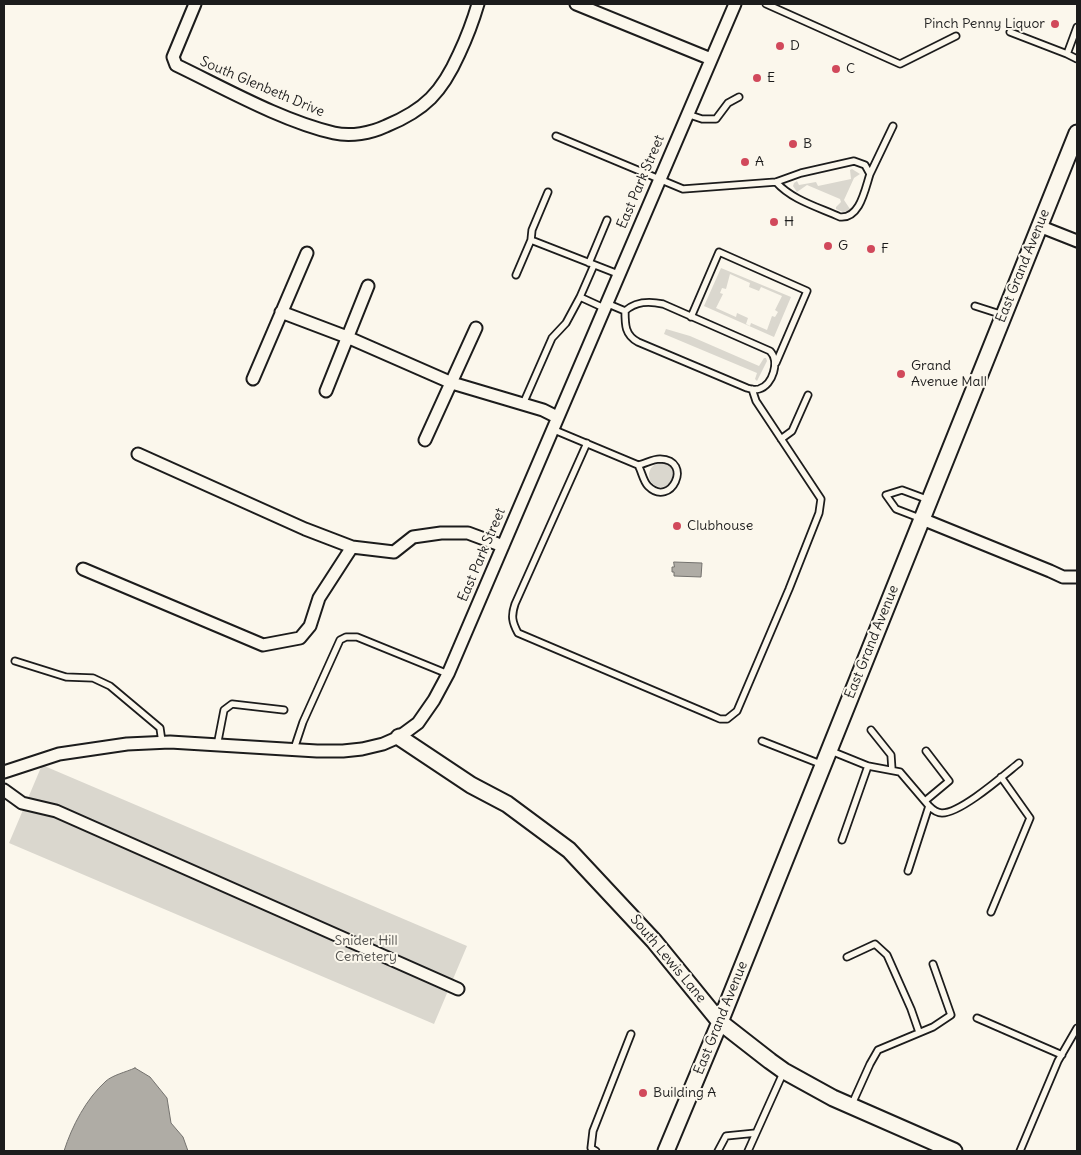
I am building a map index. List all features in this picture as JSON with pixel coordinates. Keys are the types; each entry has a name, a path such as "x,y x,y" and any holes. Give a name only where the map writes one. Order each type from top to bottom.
{"street":[{"name":"South Glenbeth Drive","path":"195,4 173,57 176,66 300,122 335,134 358,134 376,131 402,120 433,97 446,81 456,62 472,26 478,4"},
{"path":"576,4 711,59"},
{"name":"East Park Street","path":"4,772 59,754 126,744 162,742 343,752 383,744 399,737 418,724 448,674 735,4"},
{"name":"East Grand Avenue","path":"666,1151 720,1022 1077,133"},
{"path":"1039,226 1077,241"},
{"path":"253,379 307,253"},
{"path":"326,391 368,286"},
{"path":"281,312 347,337 452,383 558,417"},
{"path":"425,440 476,328"},
{"path":"138,454 305,529 352,548 394,552 412,538 450,532 468,532 502,546"},
{"path":"922,519 1063,576 1077,577"},
{"path":"83,569 262,645 300,638 310,626 319,598 352,548"},
{"name":"South Lewis Lane","path":"399,737 471,785 507,804 569,850 654,941 720,1022 784,1071 833,1098 954,1151"},
{"path":"4,790 22,803 56,811 458,989"}],"lane":[{"path":"766,4 900,64 956,36"},
{"path":"1066,54 1077,27"},
{"path":"1010,32 1077,59"},
{"path":"687,114 702,120 716,119 728,103 739,97"},
{"path":"776,182 784,191 840,218 847,218 854,214 870,174 893,126"},
{"path":"556,136 683,189 776,182 801,173 854,162 865,165 870,174"},
{"path":"516,275 548,192"},
{"path":"522,404 552,338 566,323 580,297 607,220"},
{"path":"531,240 618,274"},
{"path":"625,311 626,332 634,340 752,389 760,389 766,385 772,375 807,291 719,252 691,317"},
{"path":"580,297 625,311 637,304 652,302 663,304 770,351 775,357 776,364"},
{"path":"975,306 1003,315"},
{"path":"587,443 515,604 512,615 513,624 518,633 711,716 727,719 737,711 789,589 819,513 821,499 756,401 752,389"},
{"path":"782,440 792,431 808,395"},
{"path":"552,429 638,465 655,460 667,460 674,464 677,471 676,483 671,489 656,491 648,487 638,465"},
{"path":"922,519 896,508 886,495 902,490 929,500"},
{"path":"294,749 340,640 346,637 357,637 448,674"},
{"path":"15,661 66,677 93,678 110,686 160,728 162,742"},
{"path":"217,746 224,710 232,704 284,710"},
{"path":"871,730 892,755 892,770"},
{"path":"762,741 823,765"},
{"path":"829,750 868,766 900,772 927,804 934,811 941,814 949,812 975,797 1019,763"},
{"path":"908,871 927,804 949,781 926,751"},
{"path":"842,840 868,766"},
{"path":"991,912 1030,818 1001,777"},
{"path":"847,956 875,944 887,955 911,1008 919,1032"},
{"path":"851,1106 878,1050 933,1027 952,1015 933,964"},
{"path":"977,1018 1062,1055"},
{"path":"1020,1151 1062,1055 1077,1028"},
{"path":"596,1151 591,1148 592,1131 631,1034"},
{"path":"748,1151 784,1071"},
{"path":"718,1151 726,1136 756,1133"}],"green space":[{"path":"852,169 860,174 854,178 844,200 850,209 849,211 843,212 836,209 841,202 840,199 807,185 797,192 793,186 797,181 799,185 816,182 818,186 851,179 850,170"},
{"path":"721,268 791,297 774,337 704,306","holes":["730,274 750,283 749,287 759,291 761,287 782,296 775,310 778,312 775,317 772,316 767,330 751,323 750,326 746,324 748,318 737,313 736,317 716,308 723,294 720,293 722,288 726,289"]},
{"path":"666,329 690,336 759,366 764,358 767,361 757,381 755,379 757,373 664,334"},
{"path":"661,463 669,467 673,475 669,483 661,487 653,483 649,475 653,467"},
{"name":"Snider Hill Cemetery","path":"42,765 467,946 434,1024 9,843"}],"shaded area":[{"path":"674,562 702,563 701,577 674,576 672,567 674,567"},
{"path":"135,1068 150,1077 167,1098 171,1123 183,1137 188,1151 64,1151 80,1113 92,1096 112,1077"}],"place":[{"name":"Pinch Penny Liquor","path":"1055,24"},
{"name":"D","path":"780,46"},
{"name":"C","path":"836,69"},
{"name":"E","path":"757,78"},
{"name":"B","path":"793,144"},
{"name":"A","path":"745,162"},
{"name":"H","path":"774,222"},
{"name":"G","path":"828,246"},
{"name":"F","path":"871,249"},
{"name":"Grand Avenue Mall","path":"901,374"},
{"name":"Clubhouse","path":"677,526"},
{"name":"Building A","path":"643,1093"}]}
